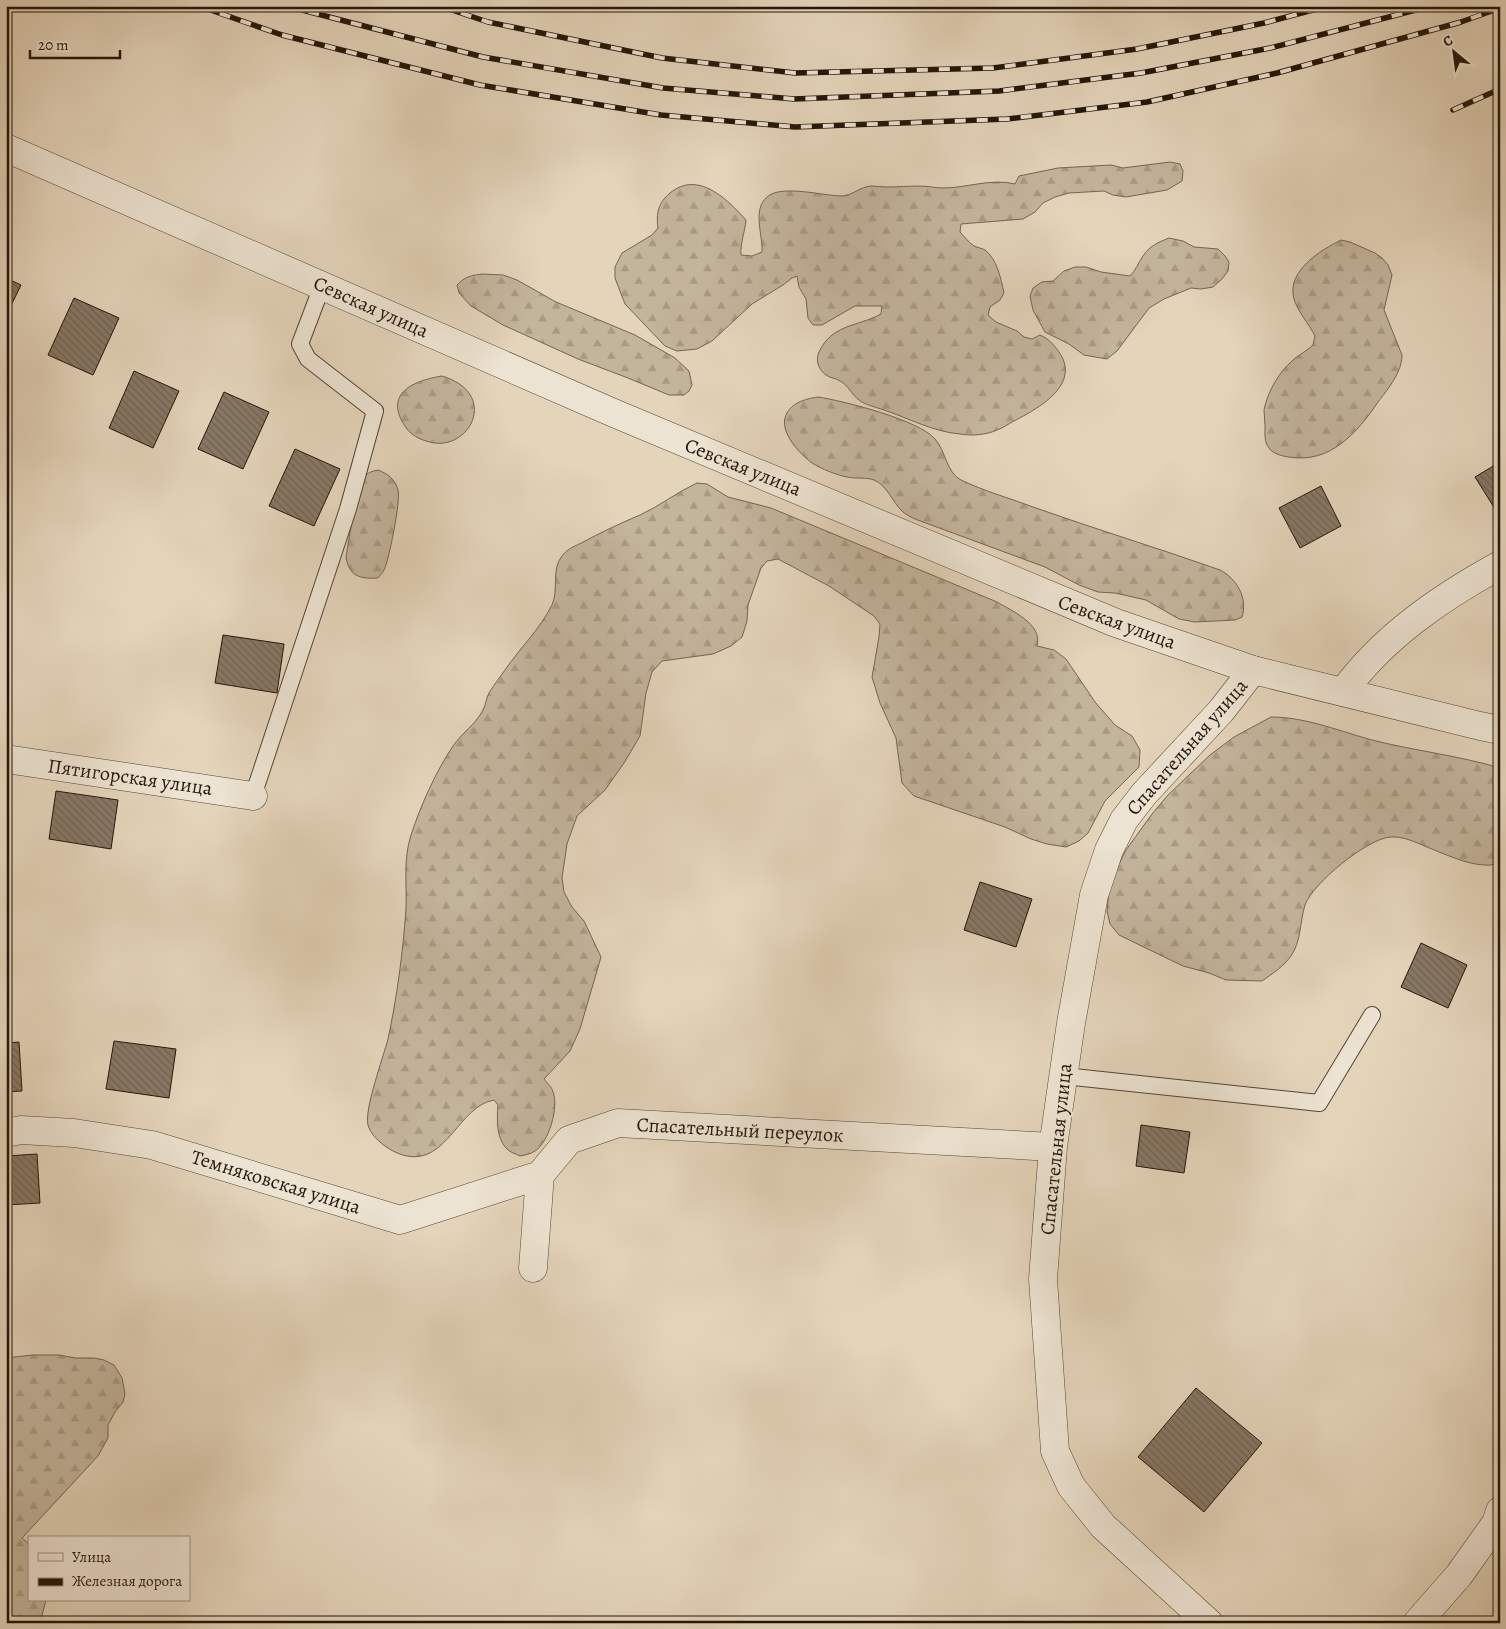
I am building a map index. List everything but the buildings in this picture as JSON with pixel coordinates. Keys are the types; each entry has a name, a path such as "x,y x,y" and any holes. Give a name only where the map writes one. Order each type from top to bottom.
{"street":[{"name":"Севская улица","path":"6,148 616,414 826,500 1024,586 1116,623 1253,670 1500,730"},
{"path":"1343,692 1359,670 1410,624 1464,586 1500,565"},
{"name":"Спасательная улица","path":"1210,1623 1104,1526 1071,1486 1055,1451 1042,1279 1053,1147 1071,1022 1094,895 1109,850 1124,820 1144,794 1221,711 1253,670"},
{"name":"Пятигорская улица","path":"6,759 253,796"},
{"name":"Спасательный переулок","path":"540,1175 568,1140 618,1124 1053,1147"},
{"name":"Темняковская улица","path":"6,1133 21,1130 74,1133 152,1145 400,1220 540,1175"},
{"path":"533,1268 540,1175"},
{"path":"1417,1623 1459,1576 1496,1523 1500,1511"}],"lane":[{"path":"253,796 348,508 375,411 308,359 300,344 322,286"},
{"path":"1064,1076 1319,1103 1372,1015"}],"green space":[{"path":"1170,162 1180,164 1183,171 1182,181 1167,190 1126,197 1104,191 1069,193 1043,203 1035,212 1023,219 961,224 960,232 972,245 984,249 989,254 1000,276 1004,293 1000,300 990,307 988,315 996,322 1017,331 1024,337 1032,339 1040,335 1046,338 1059,352 1065,364 1065,375 1061,385 1044,403 1001,428 988,433 969,435 941,431 867,405 861,402 843,383 821,371 817,359 824,343 838,331 881,314 882,306 855,306 822,325 813,325 808,318 806,299 799,287 797,276 752,304 712,341 697,349 677,351 665,346 625,304 615,278 615,267 622,253 652,235 658,228 657,218 660,205 670,193 681,187 701,186 721,196 730,204 746,220 741,255 752,256 762,252 759,216 763,202 767,197 782,191 842,196 871,186 952,188 997,182 1015,184 1019,176 1058,168 1111,165 1123,168"},
{"path":"1169,238 1183,241 1194,247 1218,249 1229,262 1228,271 1213,287 1191,288 1164,299 1149,308 1117,351 1107,359 1084,355 1069,344 1045,332 1033,310 1030,296 1033,288 1042,282 1053,281 1064,271 1075,267 1086,267 1101,272 1130,276 1151,247"},
{"path":"1341,240 1375,253 1388,265 1392,275 1384,310 1402,355 1400,368 1370,414 1341,444 1317,456 1304,458 1281,455 1271,450 1266,443 1264,410 1266,403 1278,377 1294,359 1313,345 1315,336 1294,299 1295,279 1315,256"},
{"path":"483,274 503,275 517,280 556,302 635,335 675,358 689,371 692,385 689,391 684,395 669,395 578,359 503,325 471,306 459,293 457,285 462,280"},
{"path":"442,376 460,385 471,396 474,408 472,421 465,432 455,440 441,443 423,440 411,433 400,417 398,407 399,399 411,386"},
{"path":"818,397 880,412 914,425 935,439 942,449 952,472 961,480 970,484 1220,570 1231,578 1240,590 1243,603 1242,617 1235,620 1195,622 1179,619 1146,600 1115,593 1098,592 1079,585 1045,567 910,517 899,508 879,482 871,479 850,478 824,470 807,459 792,443 786,431 785,418 787,413 794,405"},
{"path":"378,470 388,475 395,483 398,490 398,505 384,570 377,578 365,578 353,573 346,558 361,483 367,474"},
{"path":"697,483 707,484 728,497 771,508 997,602 1018,614 1035,631 1038,638 1037,646 1054,650 1066,659 1095,702 1115,725 1132,736 1140,750 1139,767 1105,801 1088,833 1079,841 1066,847 1031,839 1005,827 914,796 902,783 896,738 880,703 872,677 880,624 874,616 829,586 778,559 767,561 761,568 748,605 747,621 742,637 731,646 713,654 662,661 652,672 646,693 640,736 605,790 577,816 567,844 562,878 564,892 572,907 584,921 601,957 580,1029 570,1051 544,1079 551,1087 555,1098 552,1124 545,1140 535,1151 526,1155 520,1156 507,1149 500,1139 497,1122 498,1105 494,1100 482,1104 471,1112 443,1143 433,1151 421,1156 402,1155 384,1145 374,1136 368,1125 368,1118 371,1096 388,1039 397,991 405,925 406,863 409,844 429,789 453,746 480,715 491,690 547,614 554,599 557,567 564,553 572,547 647,511"},
{"path":"1271,717 1298,719 1376,741 1500,768 1500,863 1488,865 1463,861 1400,837 1390,837 1368,845 1329,874 1318,885 1305,905 1299,938 1291,956 1278,970 1262,981 1226,980 1183,966 1119,935 1110,924 1107,911 1109,891 1115,872 1126,850 1168,795 1210,755 1234,737"},
{"path":"32,1355 59,1355 104,1360 114,1365 122,1378 125,1394 123,1402 108,1425 108,1438 98,1456 22,1538 28,1543 28,1602 45,1602 40,1623 6,1623 6,1358"}],"railway":[{"path":"199,6 282,35 480,85 661,115 795,127 1007,119 1147,102 1277,73 1461,22 1500,8"},
{"path":"287,6 483,57 663,88 794,99 999,91 1141,73 1270,48 1431,6"},
{"path":"440,6 488,22 662,58 795,73 993,68 1137,49 1264,23 1328,6"},
{"path":"1453,110 1500,89"}]}
